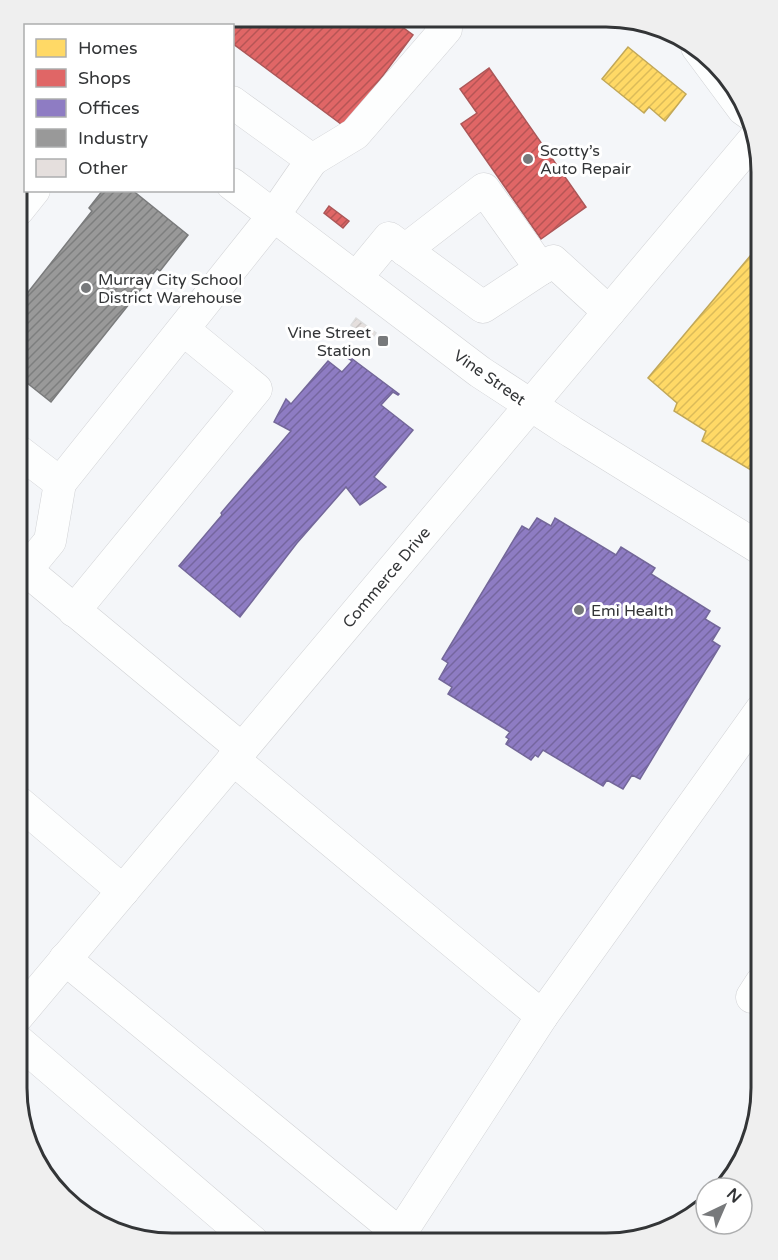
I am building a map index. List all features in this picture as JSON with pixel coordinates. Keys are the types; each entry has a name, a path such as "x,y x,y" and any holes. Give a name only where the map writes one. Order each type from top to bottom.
{"street":[{"path":"27,570 50,541 60,483 274,215 312,160 356,134 446,29 444,27"},
{"path":"234,103 312,160"},
{"name":"Commerce Drive","path":"27,1005 748,146"},
{"name":"Vine Street","path":"234,185 480,372 751,543"},
{"path":"405,250 484,189 541,269"},
{"path":"356,278 389,238 483,307 553,261 609,312"},
{"path":"74,611 256,389 184,330"},
{"path":"27,458 60,483"},
{"path":"27,579 74,611 542,1016"},
{"path":"401,1233 542,1016 751,724"},
{"path":"27,809 123,891"},
{"path":"65,959 399,1233"},
{"path":"27,1049 242,1233"}],"building: Homes":[{"path":"628,47 686,94 665,121 649,107 644,113 602,79"},
{"path":"751,255 751,470 702,441 706,431 674,411 677,403 648,378"}],"building: Shops":[{"path":"234,27 402,27 413,35 345,127 234,44"},
{"path":"489,68 586,207 541,239 461,124 477,113 460,89"},
{"path":"329,206 349,221 343,228 324,213"}],"building: Offices":[{"path":"343,352 399,394 393,392 381,405 413,430 374,477 386,487 360,505 346,487 297,543 240,617 179,566 291,431 274,422 286,399 291,404 328,361 342,372 352,361 342,354"},
{"path":"537,518 551,526 555,518 616,555 621,547 655,568 651,574 710,611 705,619 720,628 712,641 720,646 640,779 632,775 623,789 607,780 603,786 543,750 538,757 535,755 531,760 506,744 509,739 506,737 510,732 448,694 452,687 439,679 448,663 442,659 522,526 529,530"}],"building: Industry":[{"name":"Murray City School District Warehouse","path":"101,192 134,192 188,235 160,271 157,269 51,402 27,383 27,294 92,211 89,208"}],"building: Other":[{"path":"356,318 376,333 371,340 351,325"}],"place":[{"name":"Scotty’s Auto Repair","path":"528,159"},
{"name":"Murray City School District Warehouse","path":"86,288"},
{"name":"Vine Street Station","path":"383,341"},
{"name":"Emi Health","path":"579,610"}]}
